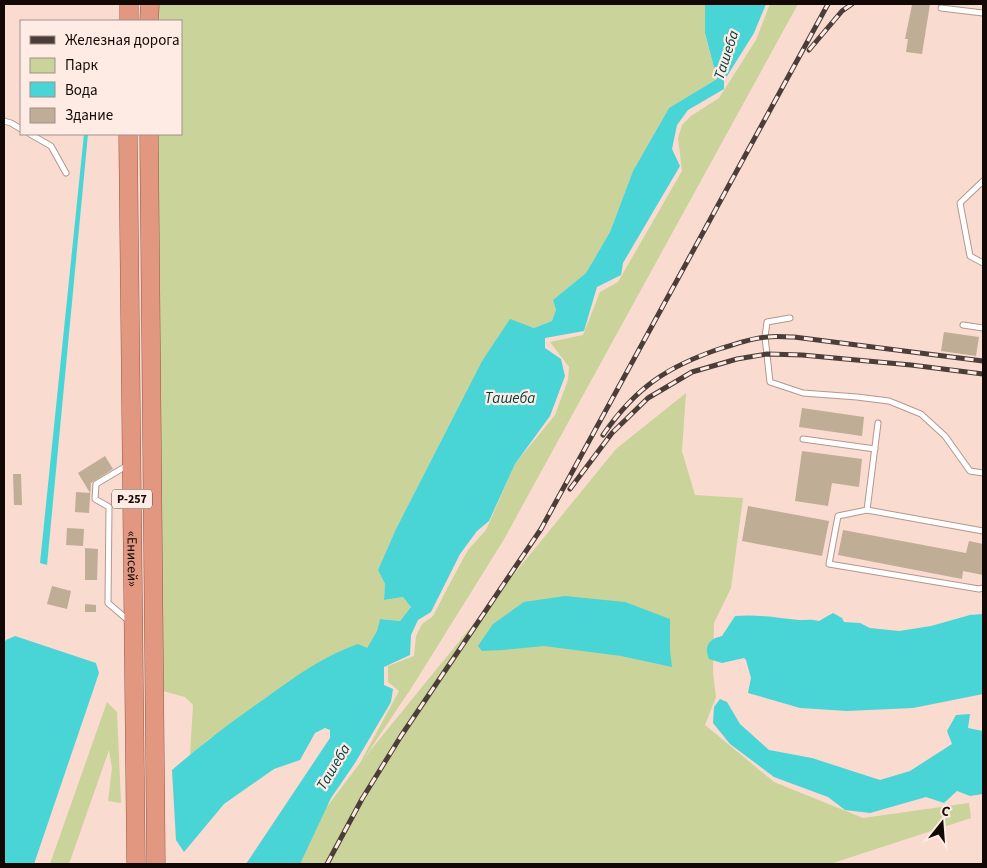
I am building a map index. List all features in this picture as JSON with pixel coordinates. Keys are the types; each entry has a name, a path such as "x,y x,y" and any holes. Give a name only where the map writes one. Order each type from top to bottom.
{"highway":[{"path":"129,4 129,20"},
{"path":"149,20 150,4"},
{"name":"«Енисей»","path":"128,135 136,864"},
{"name":"«Енисей»","path":"148,135 156,864"}],"lane":[{"path":"941,8 983,13"},
{"path":"4,121 20,128"},
{"path":"32,135 51,146 66,173"},
{"path":"983,181 960,203 970,256 983,263"},
{"path":"790,318 767,322 765,337 770,382 803,393 889,401 921,414 945,436 970,472 983,473"},
{"path":"963,325 983,328"},
{"path":"867,510 878,424"},
{"path":"802,439 875,449"},
{"path":"132,462 96,484 95,499 108,507 108,603 134,625"},
{"path":"983,531 867,510 838,516 829,564 979,589 983,588"}],"green space":[{"path":"159,4 705,4 705,34 717,79 669,108 633,171 610,232 586,273 553,300 556,310 552,321 534,328 510,320 482,361 396,529 378,570 385,584 384,600 403,597 411,607 400,621 380,619 377,631 367,648 210,738 190,755 193,705 185,697 163,691 158,135 182,135 182,20 159,20"},
{"path":"770,4 798,4 503,541 412,687 365,757 616,449 686,393 682,451 695,495 743,498 731,588 714,623 713,673 716,697 705,725 774,782 863,818 969,803 971,818 830,864 290,864 326,808 360,763 399,691 388,682 388,666 414,656 416,636 422,624 433,616 468,550 486,530 515,464 555,415 568,380 569,367 550,342 583,335 600,292 618,282 682,171 678,138 682,125 691,116 719,98 756,40"},
{"path":"107,702 117,712 121,803 108,801 112,768 109,750 69,864 50,864"}],"water":[{"name":"Ташеба","path":"705,4 766,4 754,33 724,81 724,89 688,110 677,125 672,149 680,166 623,263 621,275 597,287 584,331 545,338 545,348 561,359 565,376 550,416 515,464 489,521 477,531 460,554 431,612 418,620 411,635 410,655 384,667 384,685 393,689 391,702 355,763 331,798 300,864 246,864 330,738 330,730 325,728 315,733 300,760 274,769 224,804 184,852 176,840 172,770 228,725 309,668 358,644 367,648 377,631 380,619 400,621 411,607 403,597 384,600 385,584 378,570 396,529 482,361 510,319 534,328 552,321 556,310 553,300 586,273 610,232 633,171 669,108 717,79 705,33"},
{"path":"84,135 88,135 47,565 40,563"},
{"path":"565,596 625,602 670,619 672,667 621,656 544,646 482,651 478,646 493,624 524,602"},
{"path":"833,613 842,618 844,622 860,623 870,628 899,631 931,626 970,615 983,614 983,694 913,708 847,711 800,708 748,693 751,678 744,658 722,663 709,659 708,644 713,639 722,636 735,616 819,621"},
{"path":"15,636 96,663 99,673 34,864 4,864 4,643"},
{"path":"720,699 727,702 740,724 769,750 812,758 880,780 910,771 952,744 947,731 956,715 970,714 968,728 983,731 983,794 970,796 957,791 944,803 926,797 870,813 845,810 828,797 774,777 730,744 713,723 714,707"}],"building":[{"path":"913,4 930,4 922,54 906,52 908,39 905,39"},
{"path":"944,332 979,337 976,356 941,351"},
{"path":"802,408 864,417 862,436 799,427"},
{"path":"802,451 862,459 859,487 832,483 828,506 795,501"},
{"path":"105,456 113,469 91,483 89,513 75,512 76,492 90,493 78,473"},
{"path":"13,474 21,474 22,505 14,505"},
{"path":"748,506 829,521 822,556 742,541"},
{"path":"67,528 84,529 83,546 66,545"},
{"path":"843,530 966,553 969,541 983,544 983,575 963,571 962,579 838,555"},
{"path":"85,548 98,549 97,580 85,580"},
{"path":"52,586 71,591 67,609 47,604"},
{"path":"85,604 96,605 96,612 85,612"}],"railway":[{"path":"327,864 362,799 401,736 541,529 828,4"},
{"path":"809,50 842,11 852,4"},
{"path":"603,435 628,404 655,380 685,362 744,341 770,337 794,337 983,361"},
{"path":"570,489 612,433 648,398 692,372 737,359 767,354 802,355 983,374"}]}
